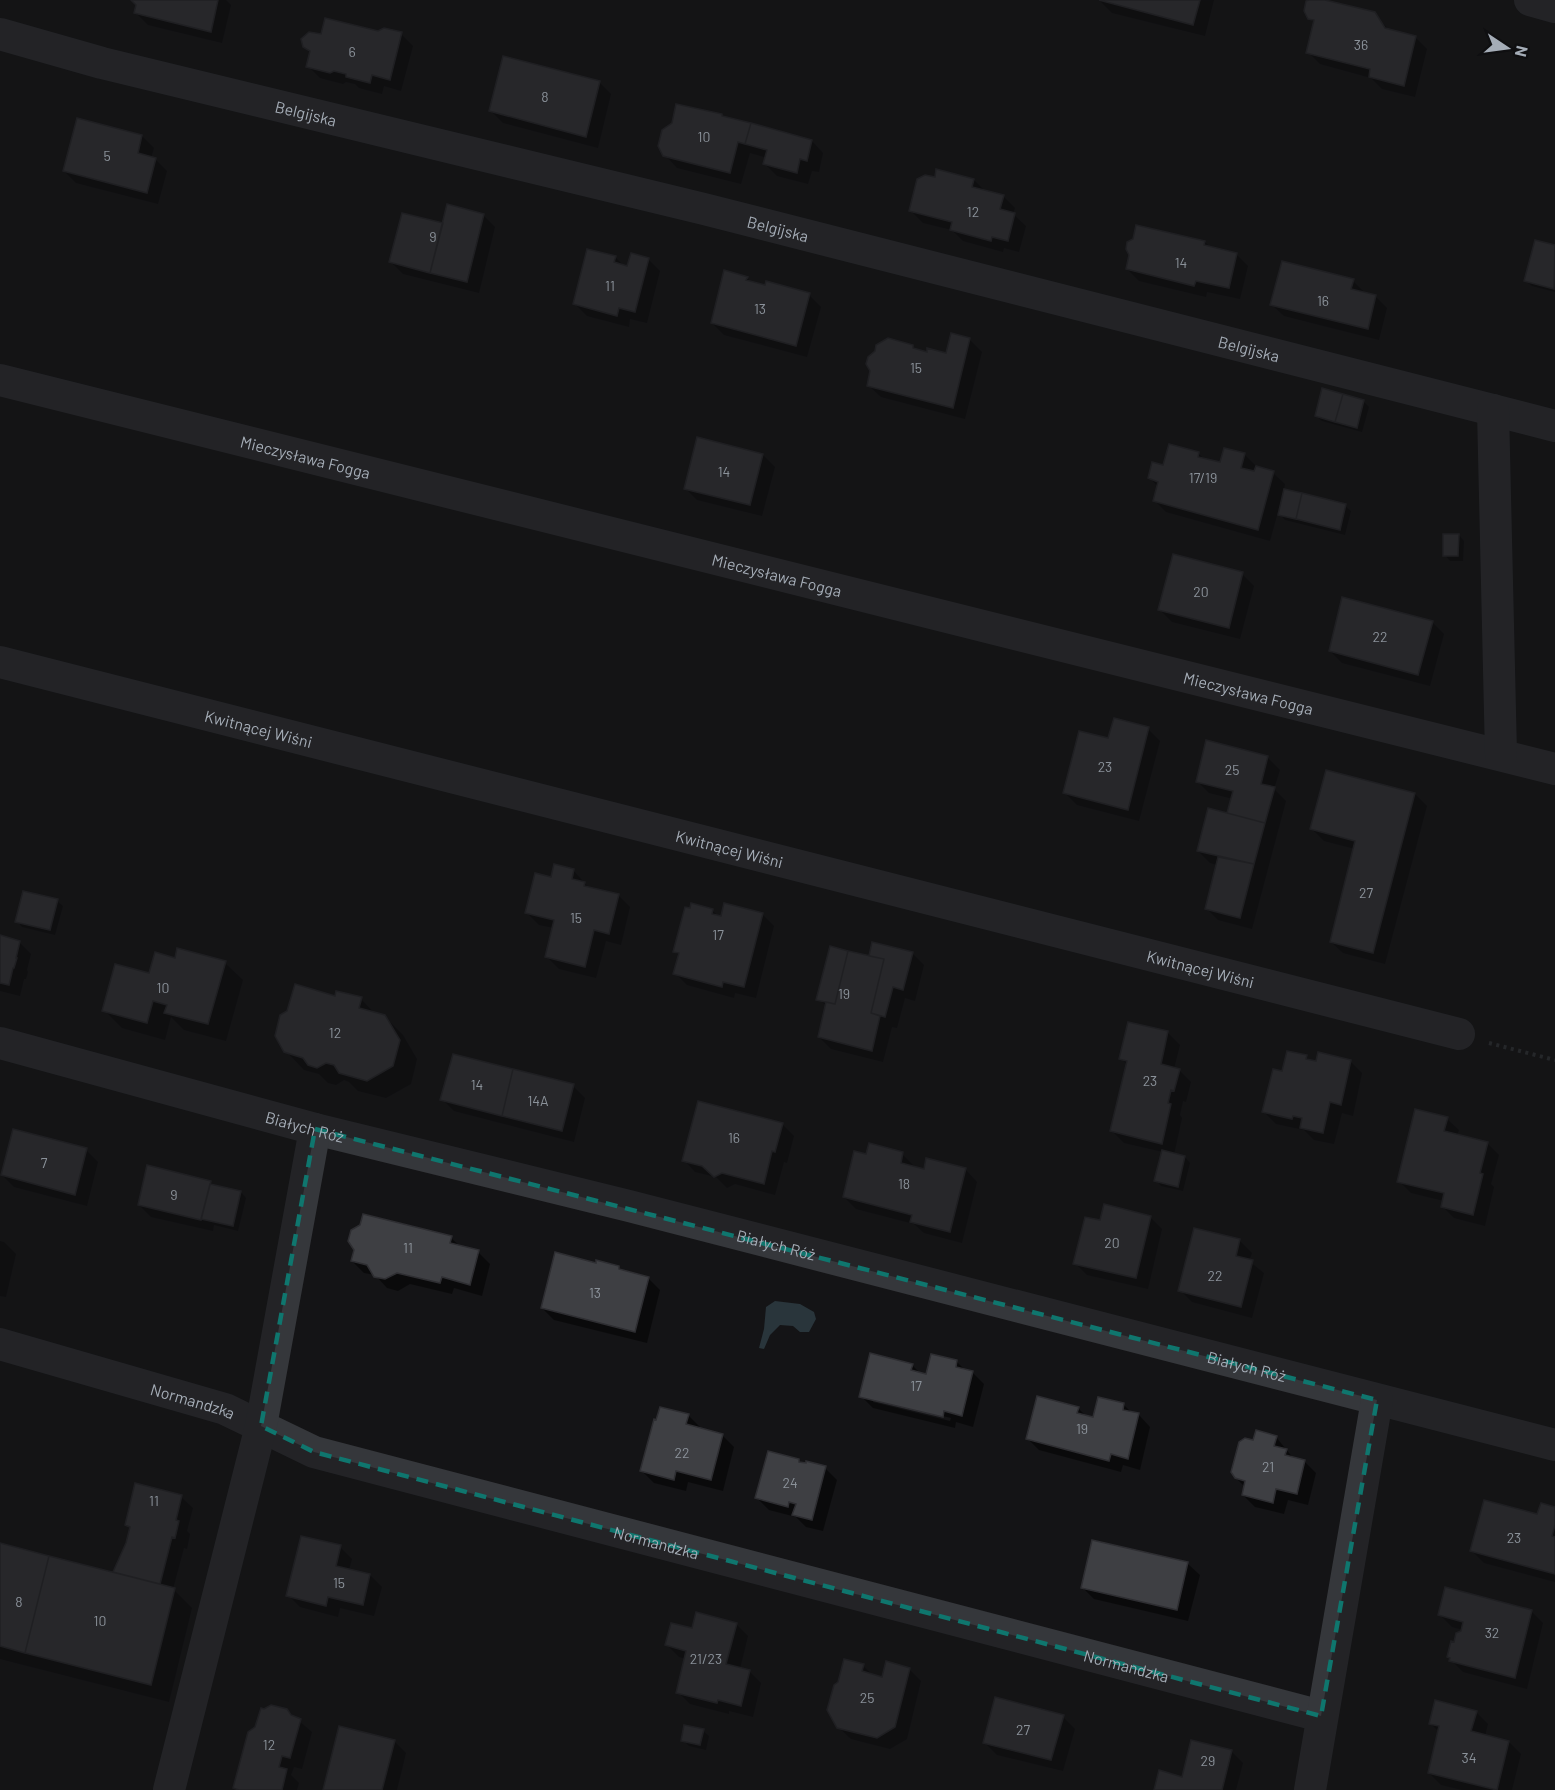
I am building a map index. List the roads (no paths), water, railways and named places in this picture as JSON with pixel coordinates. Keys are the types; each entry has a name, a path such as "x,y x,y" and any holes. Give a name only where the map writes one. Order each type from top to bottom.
{"street":[{"path":"1530,0 1555,7"},
{"name":"Belgijska","path":"0,34 102,63 704,209 1555,426"},
{"name":"Mieczysława Fogga","path":"0,380 1555,769"},
{"path":"1493,410 1501,755"},
{"name":"Kwitnącej Wiśni","path":"0,662 1459,1034"},
{"name":"Białych Róż","path":"0,1043 315,1129 629,1206 1555,1445"},
{"path":"169,1790 261,1426 315,1129"},
{"name":"Normandzka","path":"0,1344 225,1409 314,1452 1321,1716"},
{"path":"1310,1790 1377,1400"}]}
